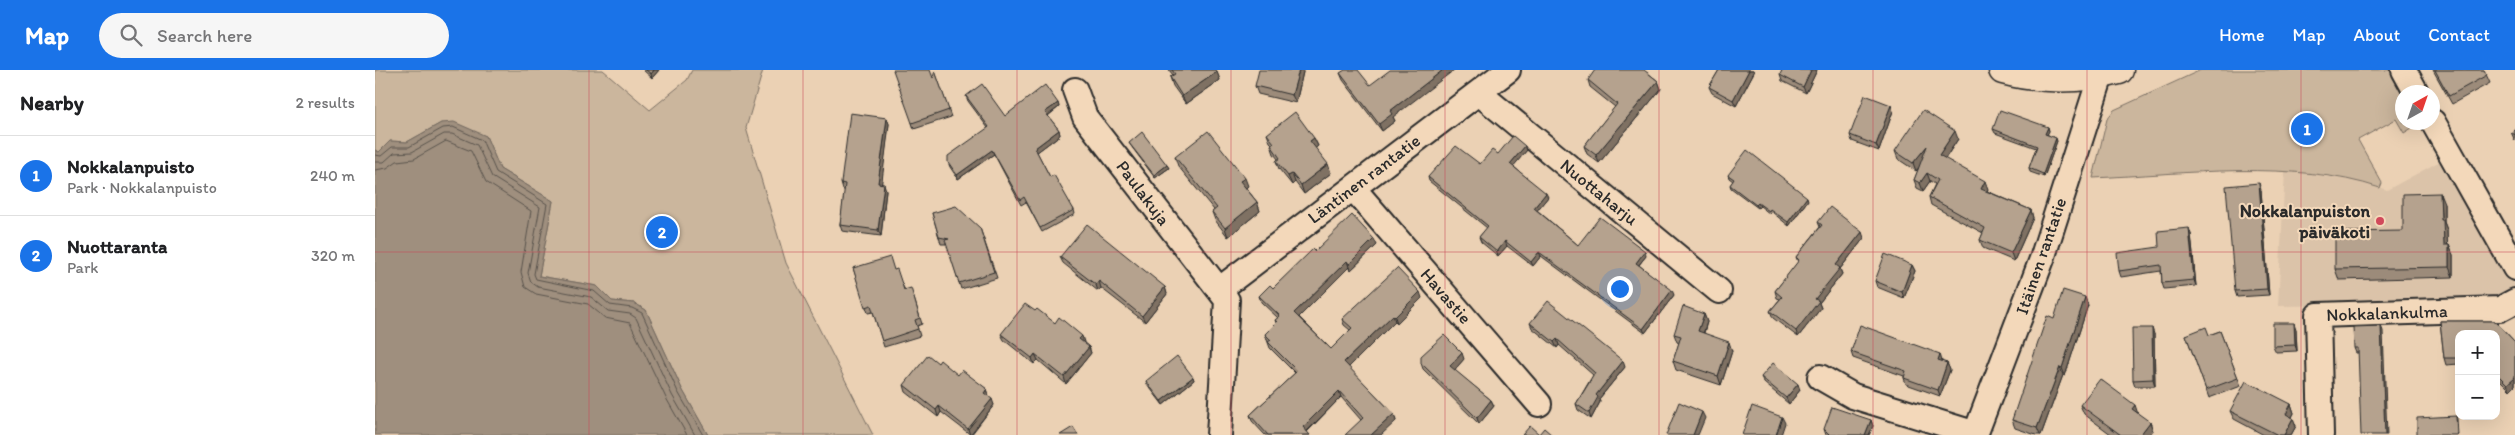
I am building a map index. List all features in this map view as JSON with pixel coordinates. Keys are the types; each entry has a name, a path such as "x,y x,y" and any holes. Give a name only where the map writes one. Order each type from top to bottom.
{"main road":[{"path":"2003,70 2021,75 2058,77 2110,73"}],"street":[{"name":"Läntinen rantatie","path":"1220,289 1509,70"},
{"path":"2404,70 2412,85"},
{"name":"Itäinen rantatie","path":"1975,434 2042,260 2110,73"},
{"name":"Paulakuja","path":"1075,90 1085,117 1209,279 1220,289"},
{"name":"Nuottaharju","path":"1479,92 1719,291"},
{"path":"2437,130 2515,268"},
{"name":"Havastie","path":"1353,188 1539,404"},
{"path":"1219,435 1227,300 1220,289"},
{"name":"Nokkalankulma","path":"2321,435 2317,315 2500,309 2515,301"},
{"path":"1820,377 1853,396 1975,434"}],"shaded area":[{"path":"375,70 603,70 650,110 687,80 692,70 763,70 746,128 786,263 873,435 708,435 682,389 646,310 634,303 612,301 597,286 539,276 553,201 500,169 486,136 441,123 407,142 390,141 379,152 375,150"},
{"path":"2201,70 2399,70 2407,85 2395,85 2395,120 2358,140 2382,183 2380,188 2347,179 2275,171 2201,172 2093,178 2107,119 2114,110"},
{"name":"Nokkalanpuiston päiväkoti","path":"2442,160 2497,251 2515,285 2515,290 2502,298 2480,303 2278,306 2285,170 2364,182 2387,190"}],"water":[{"path":"454,122 486,136 500,169 553,201 539,276 597,286 612,301 634,303 646,310 682,389 708,435 375,435 375,150 379,152 390,141 407,142 441,123"}],"building":[{"path":"646,70 654,70 651,74"},
{"path":"893,70 930,70 933,78 935,71 949,110 912,123"},
{"path":"1172,70 1216,70 1217,72 1182,96 1170,77 1175,74"},
{"path":"1259,70 1299,70 1292,95 1255,86"},
{"path":"1345,70 1358,70 1370,85 1390,70 1443,70 1390,111 1392,114 1379,124 1340,73"},
{"path":"1595,70 1644,70 1658,81 1596,155 1584,146 1617,104 1588,80"},
{"path":"1719,70 1749,70 1733,100 1709,87"},
{"path":"1782,70 1811,70 1803,87 1780,75"},
{"path":"2435,70 2484,70 2487,75 2449,96"},
{"path":"982,84 1005,116 1045,85 1058,103 1045,112 1059,130 1035,148 1050,177 1054,175 1074,210 1040,228 1024,197 1020,200 992,150 957,175 948,162 948,156 989,127 966,96"},
{"path":"1865,95 1891,105 1876,145 1850,135"},
{"path":"1923,110 1955,131 1939,155 1985,181 1981,189 2031,210 2011,253 1980,240 1985,228 1929,197 1938,180 1927,173 1920,183 1914,180 1927,146 1913,163 1895,151"},
{"path":"2000,110 2048,127 2045,134 2056,138 2043,174 2029,168 2037,146 1993,129"},
{"path":"1295,112 1314,138 1310,141 1328,164 1301,185 1292,174 1288,176 1276,161 1280,158 1271,145 1274,143 1267,134"},
{"path":"850,113 887,118 878,183 884,184 878,230 840,225 845,184 841,183"},
{"path":"1208,131 1245,178 1240,181 1257,202 1225,228 1212,212 1217,208 1175,157"},
{"path":"1142,132 1167,165 1154,175 1129,143"},
{"path":"1513,136 1525,146 1510,164 1546,193 1534,208 1578,245 1600,217 1645,251 1636,263 1672,290 1643,329 1539,252 1531,262 1505,241 1497,252 1479,237 1488,226 1428,177 1456,146 1480,164 1492,150 1498,154"},
{"path":"1747,150 1807,197 1788,222 1770,209 1769,211 1758,203 1756,205 1730,185 1734,179 1728,175"},
{"path":"2259,183 2267,289 2235,291 2226,186"},
{"path":"2440,193 2444,245 2449,245 2449,267 2335,269 2335,232 2403,231 2403,194"},
{"path":"956,206 980,228 994,272 959,283 945,240 949,239 939,237 932,213"},
{"path":"1830,207 1862,232 1836,265 1840,268 1815,299 1819,301 1796,331 1770,311 1782,297 1775,291 1799,260 1796,257 1822,225 1818,222"},
{"path":"1352,215 1374,239 1349,264 1347,261 1294,313 1331,349 1352,328 1342,319 1397,268 1420,292 1344,362 1394,414 1371,435 1345,435 1363,418 1339,391 1303,427 1310,435 1268,435 1250,415 1297,371 1268,342 1271,340 1265,334 1277,322 1275,320 1280,316 1259,296 1270,285 1273,288"},
{"path":"1087,224 1165,287 1142,316 1099,281 1096,285 1060,257"},
{"path":"2189,228 2194,280 2162,283 2161,265 2119,271 2117,253 2159,247 2158,231"},
{"path":"1885,254 1912,265 1902,292 1875,281"},
{"path":"890,257 894,270 897,269 904,290 911,288 920,318 915,320 918,329 882,341 871,305 865,307 853,268"},
{"path":"2063,290 2085,297 2062,368 2060,367 2037,428 2012,420 2047,316 2054,319"},
{"path":"1548,301 1623,361 1596,395 1598,397 1589,413 1576,404 1595,373 1557,339 1554,342 1530,323"},
{"path":"1025,304 1035,311 1037,309 1055,323 1059,317 1082,336 1079,339 1089,347 1064,377 1035,354 1032,358 1001,334"},
{"path":"1683,306 1704,314 1698,331 1729,342 1718,376 1673,361 1681,336 1674,334"},
{"path":"2440,321 2495,321 2515,342 2515,377 2507,384 2500,377 2500,330 2455,330 2455,358 2444,358"},
{"path":"2273,323 2294,323 2295,345 2273,346"},
{"path":"1860,325 1940,354 1938,360 1947,363 1938,390 1904,378 1906,371 1851,352"},
{"path":"2381,326 2385,435 2361,435 2358,348 2354,348 2353,327"},
{"path":"2206,327 2209,335 2220,331 2238,378 2206,390 2186,335"},
{"path":"2132,328 2152,328 2153,379 2133,380"},
{"path":"1444,335 1462,353 1450,366 1491,400 1477,418 1421,363 1421,356"},
{"path":"928,355 938,363 940,360 958,375 962,370 987,389 984,393 992,399 968,429 939,406 936,410 904,385"},
{"path":"1177,356 1193,377 1161,401 1146,381"},
{"path":"1773,363 1798,384 1786,398 1761,377"},
{"path":"2100,379 2135,405 2132,409 2150,422 2140,435 2121,435 2080,405"},
{"path":"2246,381 2291,404 2286,414 2293,418 2284,435 2278,435 2230,411"},
{"path":"1679,402 1702,412 1693,435 1666,435"},
{"path":"1752,406 1782,417 1776,435 1742,435"},
{"path":"1832,407 1871,420 1865,435 1830,435 1824,429"},
{"path":"2455,416 2457,435 2417,435 2417,418"},
{"path":"1530,426 1539,434 1544,428 1552,435 1522,435"},
{"path":"1073,427 1078,435 1060,435"}],"place":[{"name":"Nokkalanpuisto","path":"2307,129"},
{"name":"Nokkalanpuiston päiväkoti","path":"2380,221"},
{"name":"Nuottaranta","path":"662,232"}]}
